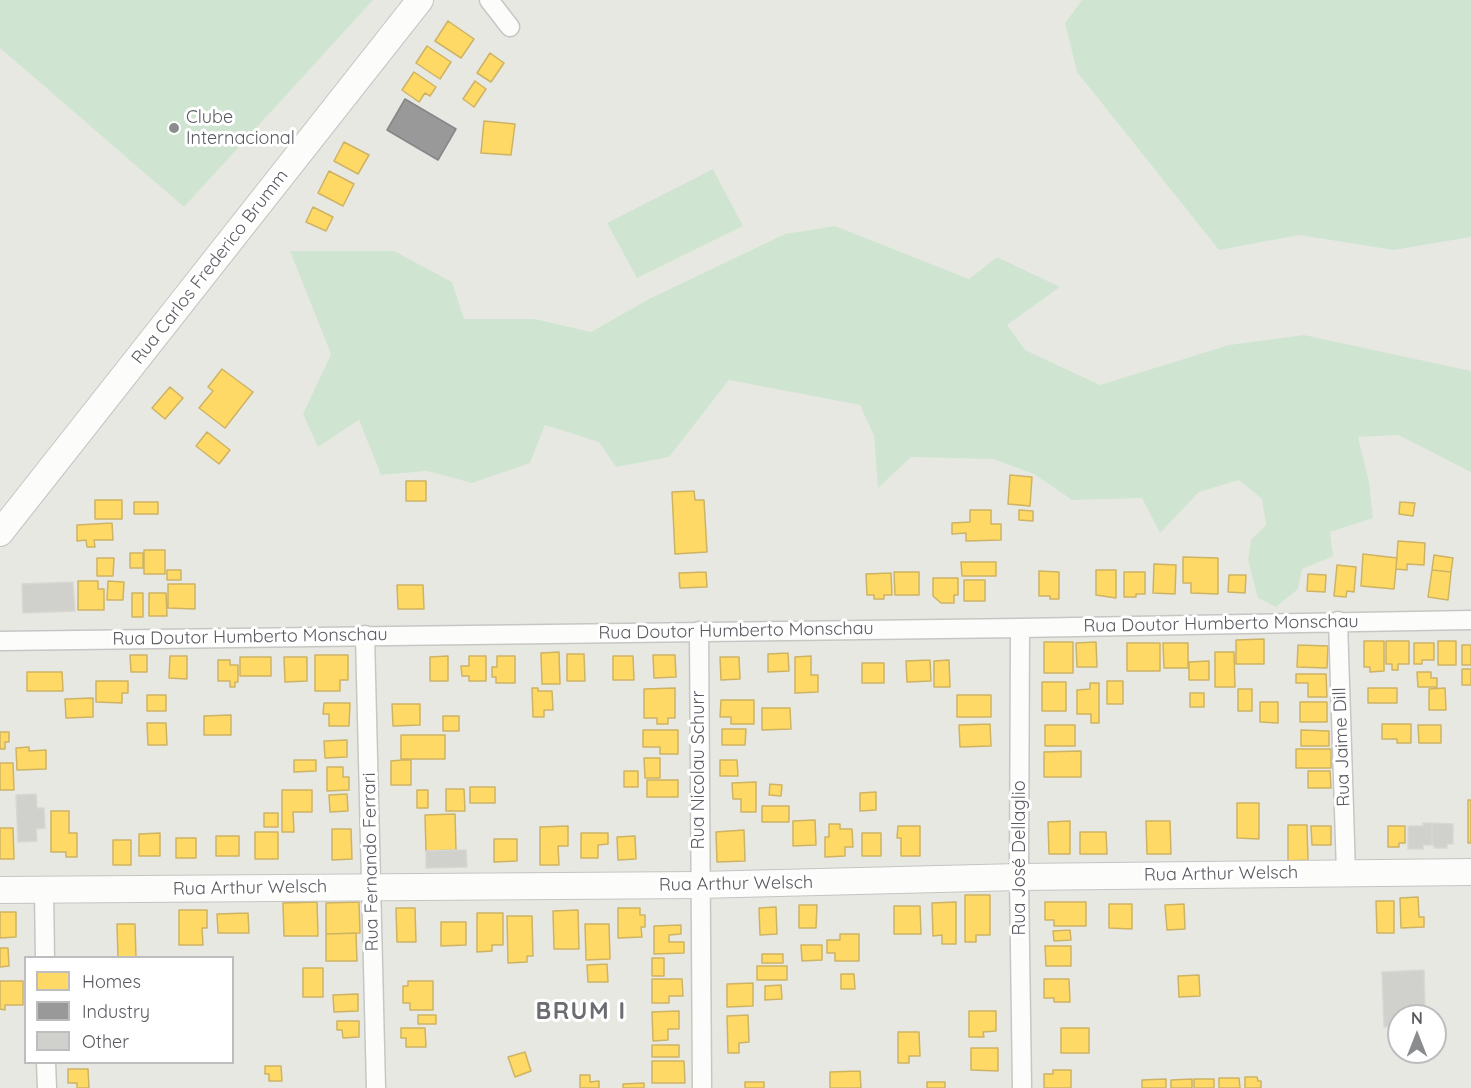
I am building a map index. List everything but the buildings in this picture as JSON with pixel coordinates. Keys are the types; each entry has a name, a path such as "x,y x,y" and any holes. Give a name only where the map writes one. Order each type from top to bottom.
{"street":[{"name":"Rua Carlos Frederico Brumm","path":"0,534 420,0"},
{"path":"489,0 510,27"},
{"name":"Rua Doutor Humberto Monschau","path":"0,641 1471,620"},
{"name":"Rua Jaime Dill","path":"1338,621 1346,873"},
{"name":"Rua José Dellaglio","path":"1020,628 1019,877 1022,1088"},
{"name":"Rua Nicolau Schurr","path":"699,631 702,1088"},
{"name":"Rua Fernando Ferrari","path":"365,635 373,887 376,1088"},
{"name":"Rua Arthur Welsch","path":"0,890 699,885 1019,877 1471,872"},
{"path":"44,890 45,956"},
{"path":"46,1064 46,1088"}],"green space":[{"name":"Clube Internacional","path":"0,0 373,0 184,207 0,48"},
{"path":"1082,0 1471,0 1471,237 1394,250 1299,235 1219,250 1077,72 1065,23"},
{"path":"713,169 743,226 637,278 607,223"},
{"path":"835,226 969,279 997,257 1060,287 1007,325 1025,350 1100,385 1229,345 1304,335 1471,371 1471,472 1398,435 1358,437 1369,482 1373,518 1330,532 1333,556 1302,569 1298,589 1276,607 1258,598 1248,560 1251,540 1266,525 1262,499 1239,480 1199,492 1160,533 1142,498 1072,500 1034,474 993,459 911,457 878,488 874,436 860,405 729,380 669,457 616,467 599,442 545,425 530,463 472,483 427,471 381,475 359,420 318,447 303,414 331,354 290,251 394,251 452,282 464,319 535,319 591,332 649,299 785,234"}],"place":[{"name":"Clube Internacional","path":"174,128"}],"district":[{"name":"BRUM I","path":"581,1012"}]}
